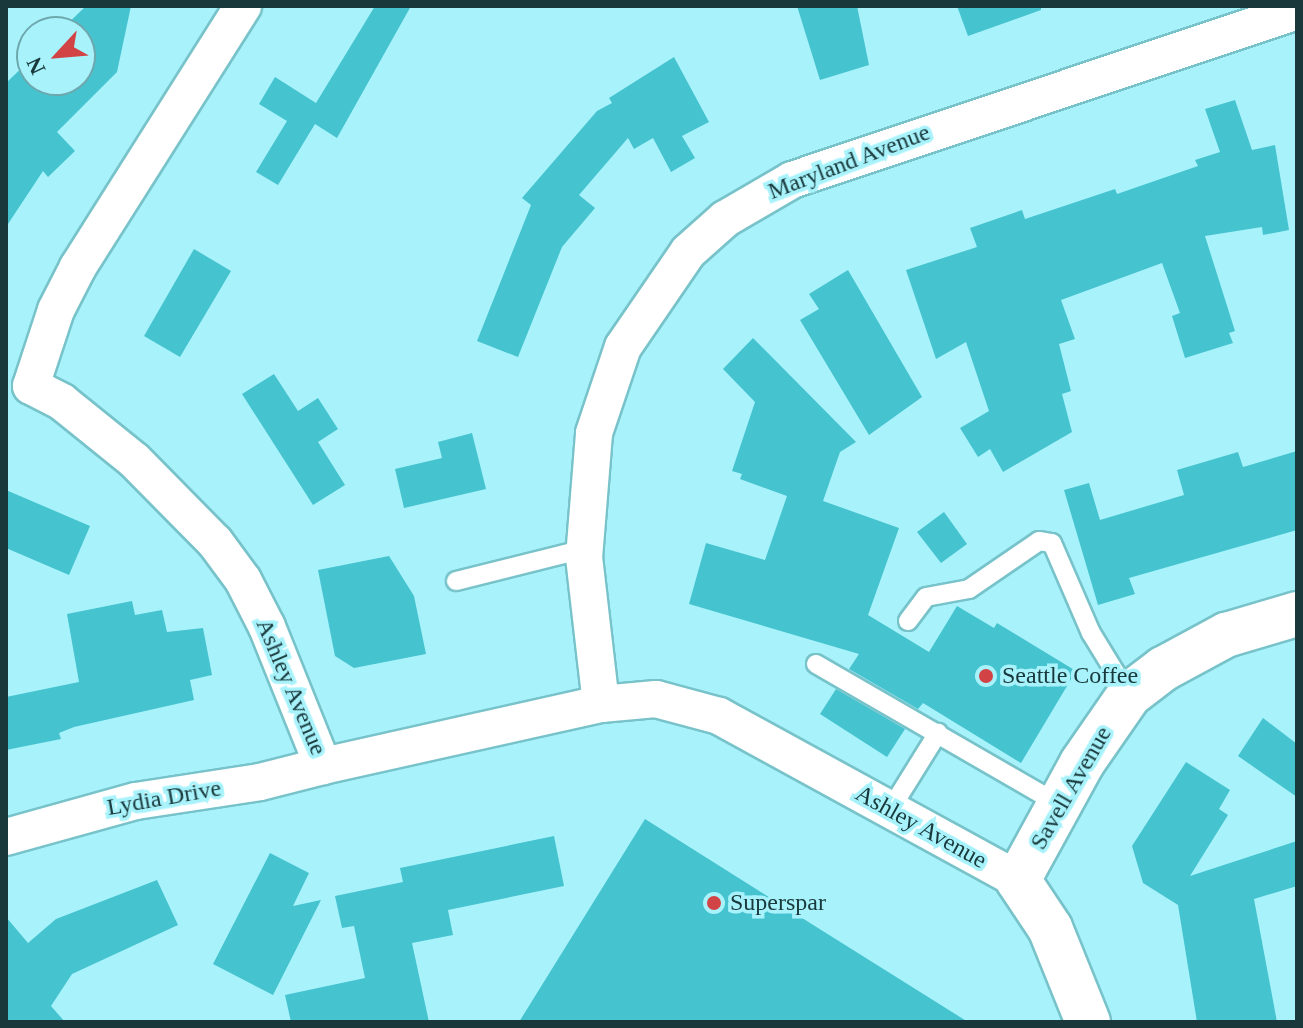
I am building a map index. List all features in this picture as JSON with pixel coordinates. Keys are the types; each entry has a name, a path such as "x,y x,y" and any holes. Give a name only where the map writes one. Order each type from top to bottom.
{"street":[{"name":"Ashley Avenue","path":"243,6 78,267 18,383 62,402 134,460 215,542 267,627 323,766 601,704 656,699 719,716 1018,880 1050,928 1088,1022"},
{"name":"Maryland Avenue","path":"601,704 584,549 594,433 623,347 670,273 725,219 792,180 1297,11"},
{"name":"Savell Avenue","path":"1018,880 1060,805 1129,695 1163,669 1226,635 1297,614"},
{"name":"Lydia Drive","path":"6,837 110,807 260,782 323,766"}],"lane":[{"path":"908,621 926,597 969,589 1039,541 1052,543 1091,633 1129,695"},
{"path":"456,581 584,549"},
{"path":"816,664 1060,805"},
{"path":"890,810 938,733"}],"building":[{"path":"86,6 131,6 117,72 96,93 96,16 76,16"},
{"path":"375,6 411,6 337,138 315,124 278,185 256,172 287,121 259,104 275,77 316,103"},
{"path":"797,6 857,6 869,65 820,80"},
{"path":"957,6 1041,6 1041,10 968,36"},
{"path":"674,57 709,122 682,136 695,158 671,172 653,138 634,149 628,138 579,195 595,208 562,247 518,357 477,341 531,205 522,198 597,111 612,103 609,98"},
{"path":"16,73 16,96 93,96 57,132 75,151 48,177 43,171 6,227 6,83"},
{"path":"1235,100 1252,150 1275,145 1289,230 1263,235 1262,227 1205,236 1235,331 1229,333 1233,343 1185,358 1172,316 1180,313 1162,263 1061,300 1075,339 1059,344 1071,391 1062,394 1072,432 1003,472 990,449 978,457 960,428 989,411 966,342 936,359 906,270 977,247 970,228 1022,210 1025,219 1115,189 1117,194 1198,166 1195,160 1220,152 1205,109"},
{"path":"194,249 231,271 180,357 144,336"},
{"path":"848,270 922,397 869,435 800,320 819,309 809,294"},
{"path":"753,338 856,442 840,452 823,501 899,528 868,615 929,652 957,606 994,628 997,623 1076,671 1021,763 923,703 918,709 849,669 859,654 689,604 706,543 765,560 787,496 740,479 742,474 732,471 755,402 723,369"},
{"path":"274,374 298,411 318,398 338,429 318,442 345,485 313,505 242,394"},
{"path":"472,433 486,489 404,508 395,469 442,458 438,442"},
{"path":"1297,451 1297,530 1129,578 1135,594 1098,605 1064,490 1089,483 1100,520 1184,495 1177,470 1238,452 1243,467"},
{"path":"6,490 90,526 69,575 6,548"},
{"path":"944,512 967,544 941,563 917,532"},
{"path":"389,556 414,596 426,654 354,668 335,656 318,570"},
{"path":"132,601 135,615 162,610 167,632 203,628 212,675 190,680 194,700 74,727 59,733 61,739 6,750 6,697 79,682 67,614"},
{"path":"836,689 905,729 887,757 820,714"},
{"path":"1263,718 1297,744 1297,797 1238,756"},
{"path":"1186,762 1230,790 1219,809 1228,815 1190,876 1297,841 1297,886 1254,899 1277,1022 1197,1022 1178,905 1143,883 1132,846"},
{"path":"645,819 818,928 968,1022 519,1022"},
{"path":"554,836 564,886 448,910 453,935 412,943 429,1022 291,1022 285,995 365,978 354,926 342,928 335,896 403,882 400,868"},
{"path":"270,853 309,873 293,906 321,900 273,995 213,964"},
{"path":"157,880 178,925 72,974 51,1006 65,1022 6,1022 6,917 28,943 56,919"}],"place":[{"name":"Seattle Coffee","path":"986,676"},
{"name":"Superspar","path":"714,903"}]}
